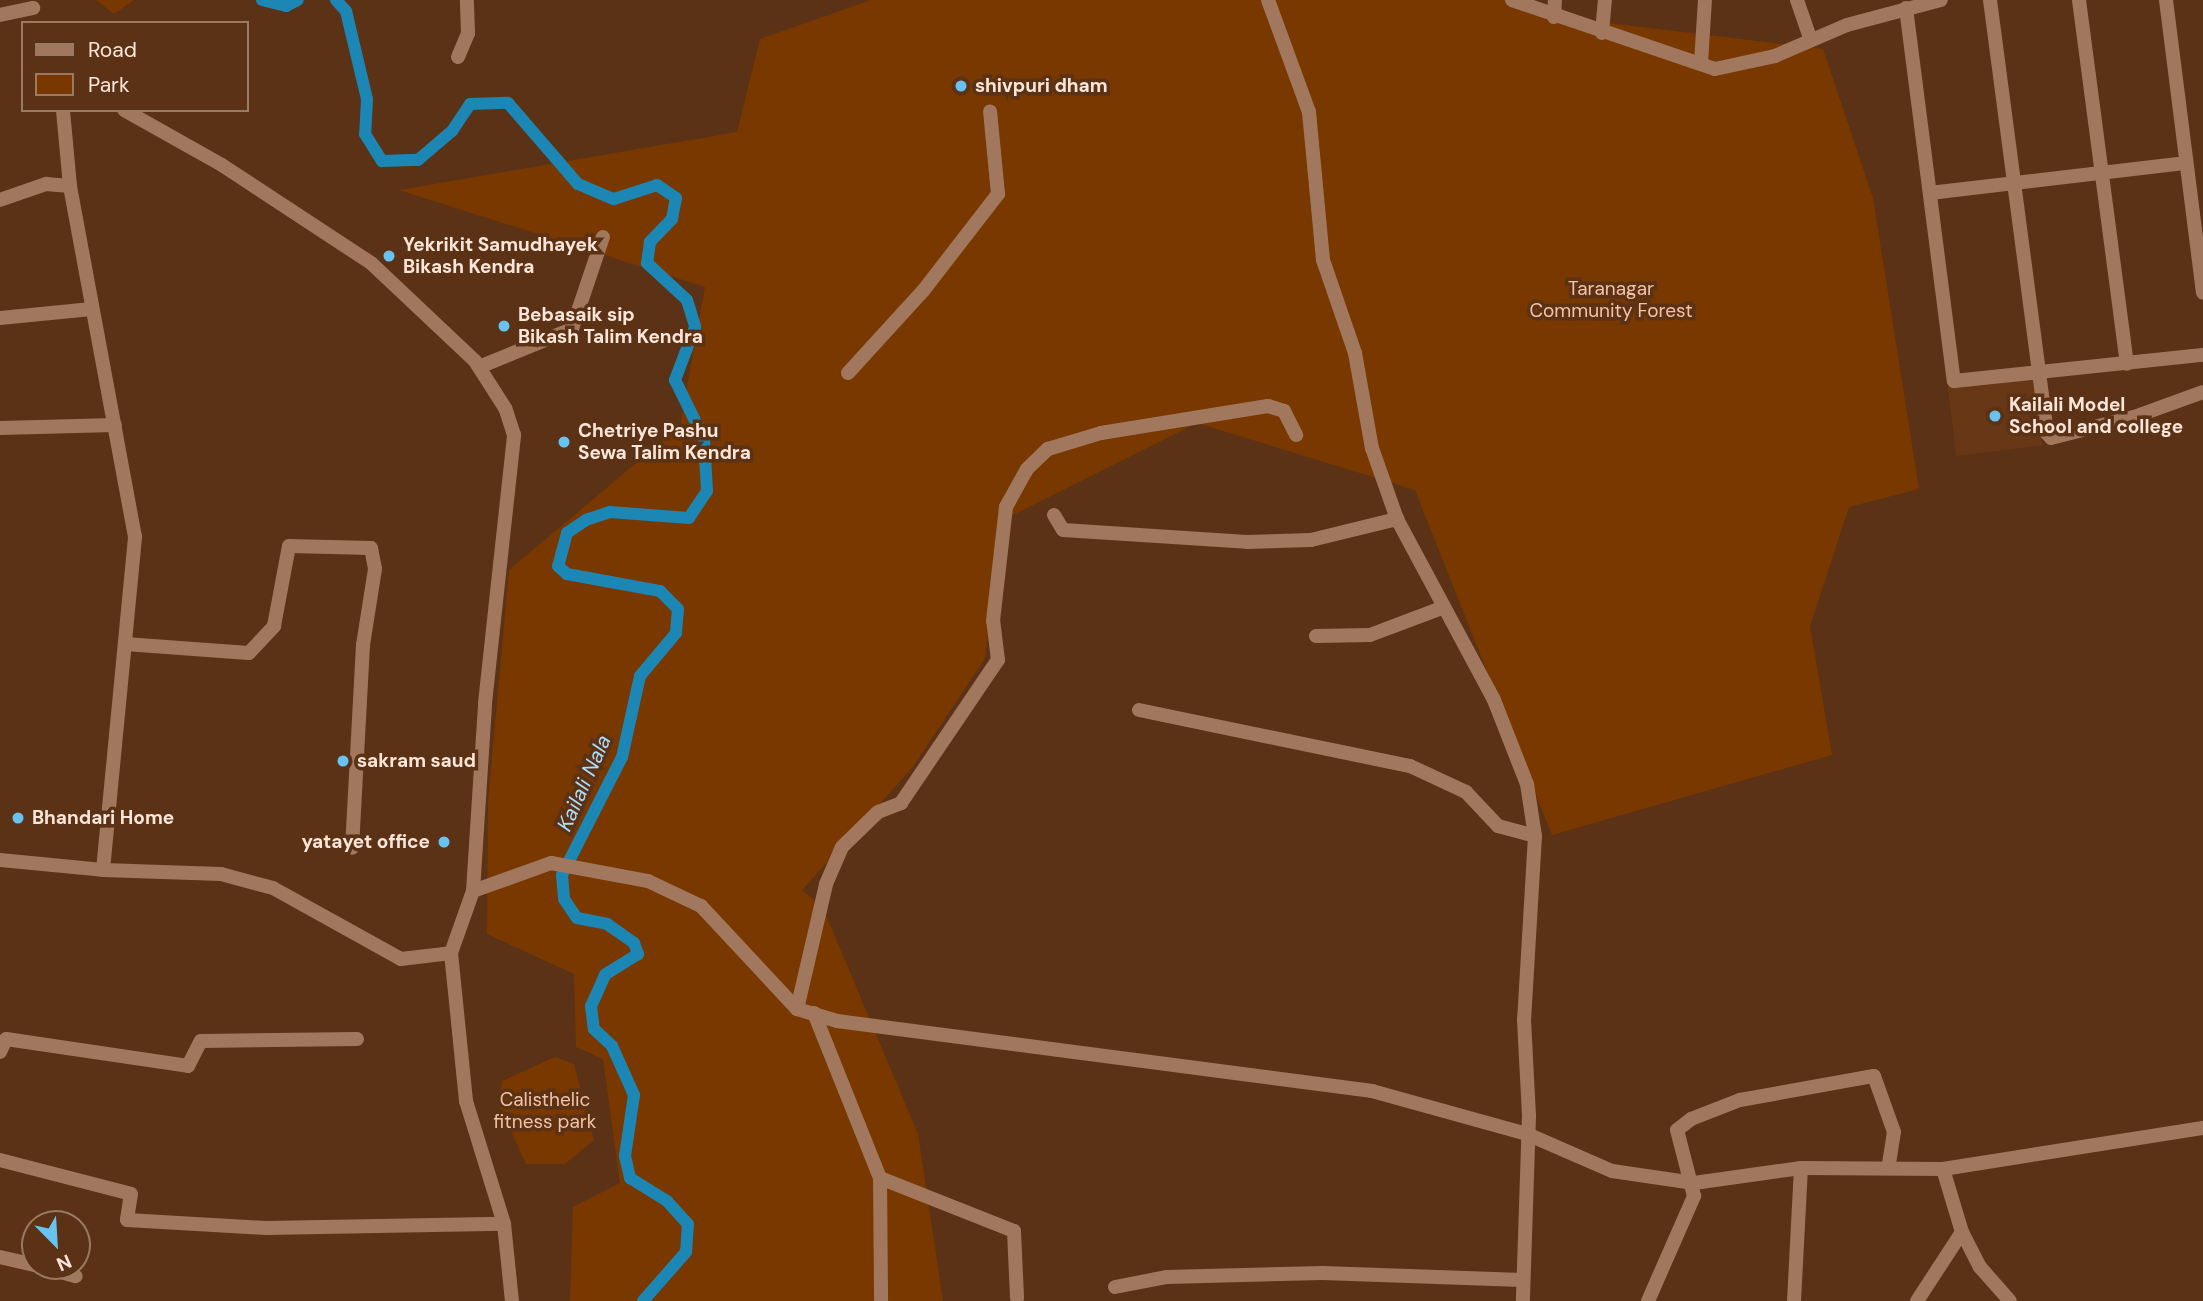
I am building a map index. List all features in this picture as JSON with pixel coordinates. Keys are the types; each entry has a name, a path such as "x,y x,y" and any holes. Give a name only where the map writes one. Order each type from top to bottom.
{"street":[{"path":"458,57 468,33 467,0"},
{"path":"1268,0 1310,112 1323,260 1353,344 1372,449 1397,519 1442,608 1494,700 1527,784 1535,836 1524,1020 1527,1133 1523,1301"},
{"path":"1512,0 1602,33 1728,69 1810,38 1941,0"},
{"path":"1554,17 1555,0"},
{"path":"1602,33 1605,0"},
{"path":"1700,63 1705,0"},
{"path":"1797,0 1810,38"},
{"path":"1990,0 2043,423 2051,438 2203,392"},
{"path":"2079,0 2127,363"},
{"path":"2166,0 2184,163 2203,293"},
{"path":"0,15 33,4 38,21"},
{"path":"1906,8 1950,376 1958,383 2203,355"},
{"path":"848,373 923,292 998,194 990,111"},
{"path":"63,112 70,186 135,537 103,870"},
{"path":"128,112 222,165 371,263 479,367 505,408 513,435 473,891 451,953 466,1101 504,1224 512,1301"},
{"path":"1930,193 2100,170 2184,163"},
{"path":"0,200 46,184 70,186"},
{"path":"479,367 572,329 603,236"},
{"path":"0,318 92,309"},
{"path":"797,1009 826,884 842,847 878,812 901,803 998,660 993,621 1006,507 1027,469 1048,449 1101,433 1268,406 1284,411 1296,435"},
{"path":"0,428 115,425"},
{"path":"1054,515 1063,530 1247,542 1311,540 1397,519"},
{"path":"125,644 250,653 274,626 289,547 371,548 375,569 363,645 352,848"},
{"path":"1316,636 1370,635 1442,608"},
{"path":"1139,710 1410,766 1466,792 1497,826 1535,836"},
{"path":"0,860 103,870 221,874 273,888 401,959 451,953"},
{"path":"473,891 551,863 589,874 648,881 701,906 797,1009 1372,1091 1527,1133 1612,1171 1694,1183 1801,1168 1889,1164 1943,1169 2203,1128"},
{"path":"814,1013 880,1178 881,1301"},
{"path":"0,1052 6,1039 188,1066 201,1041 357,1039"},
{"path":"1648,1301 1694,1183 1677,1130 1691,1119 1740,1100 1874,1076 1894,1132 1889,1164"},
{"path":"0,1160 131,1194 127,1220 266,1228 504,1224"},
{"path":"1794,1301 1801,1168"},
{"path":"1943,1169 1962,1233 1980,1268 2010,1301"},
{"path":"880,1178 1014,1231 1017,1298"},
{"path":"1917,1301 1962,1233"},
{"path":"0,1257 21,1262"},
{"path":"1115,1287 1167,1278 1323,1273 1522,1280"}],"shaded area":[{"name":"Kailali Model School and college","path":"2034,376 2043,445 1956,456 1948,387"}],"green space":[{"path":"96,0 134,0 114,14"},
{"name":"Taranagar Community Forest","path":"871,0 1518,0 1600,22 1823,49 1873,198 1919,489 1849,507 1810,626 1832,755 1552,835 1415,490 1197,423 1009,517 995,571 985,658 913,767 802,890 823,908 918,1134 943,1301 570,1301 573,1207 620,1183 603,1059 576,1047 574,974 487,934 488,803 509,570 680,426 705,287 399,190 737,132 760,39"},
{"name":"Calisthelic fitness park","path":"555,1057 574,1064 594,1140 565,1164 526,1164 500,1107 502,1081"}],"waterway":[{"name":"Kailali Nala","path":"262,0 286,6 298,0"},
{"name":"Kailali Nala","path":"336,0 346,11 367,99 365,134 382,161 418,160 452,131 470,104 508,103 578,184 614,199 657,185 676,198 672,219 650,242 647,263 687,300 695,327 675,380 704,439 707,491 689,518 610,512 586,520 567,533 558,566 567,574 660,591 678,609 676,633 640,676 622,757 562,875 564,899 577,918 607,924 634,943 638,954 605,975 591,1006 594,1029 612,1046 634,1095 625,1156 630,1178 667,1201 688,1224 686,1252 643,1301"}],"place":[{"name":"shivpuri dham","path":"961,86"},
{"name":"Yekrikit Samudhayek Bikash Kendra","path":"389,256"},
{"name":"Bebasaik sip Bikash Talim Kendra","path":"504,326"},
{"name":"Kailali Model School and college","path":"1995,416"},
{"name":"Chetriye Pashu Sewa Talim Kendra","path":"564,442"},
{"name":"sakram saud","path":"343,761"},
{"name":"Bhandari Home","path":"18,818"},
{"name":"yatayet office","path":"444,842"}]}
